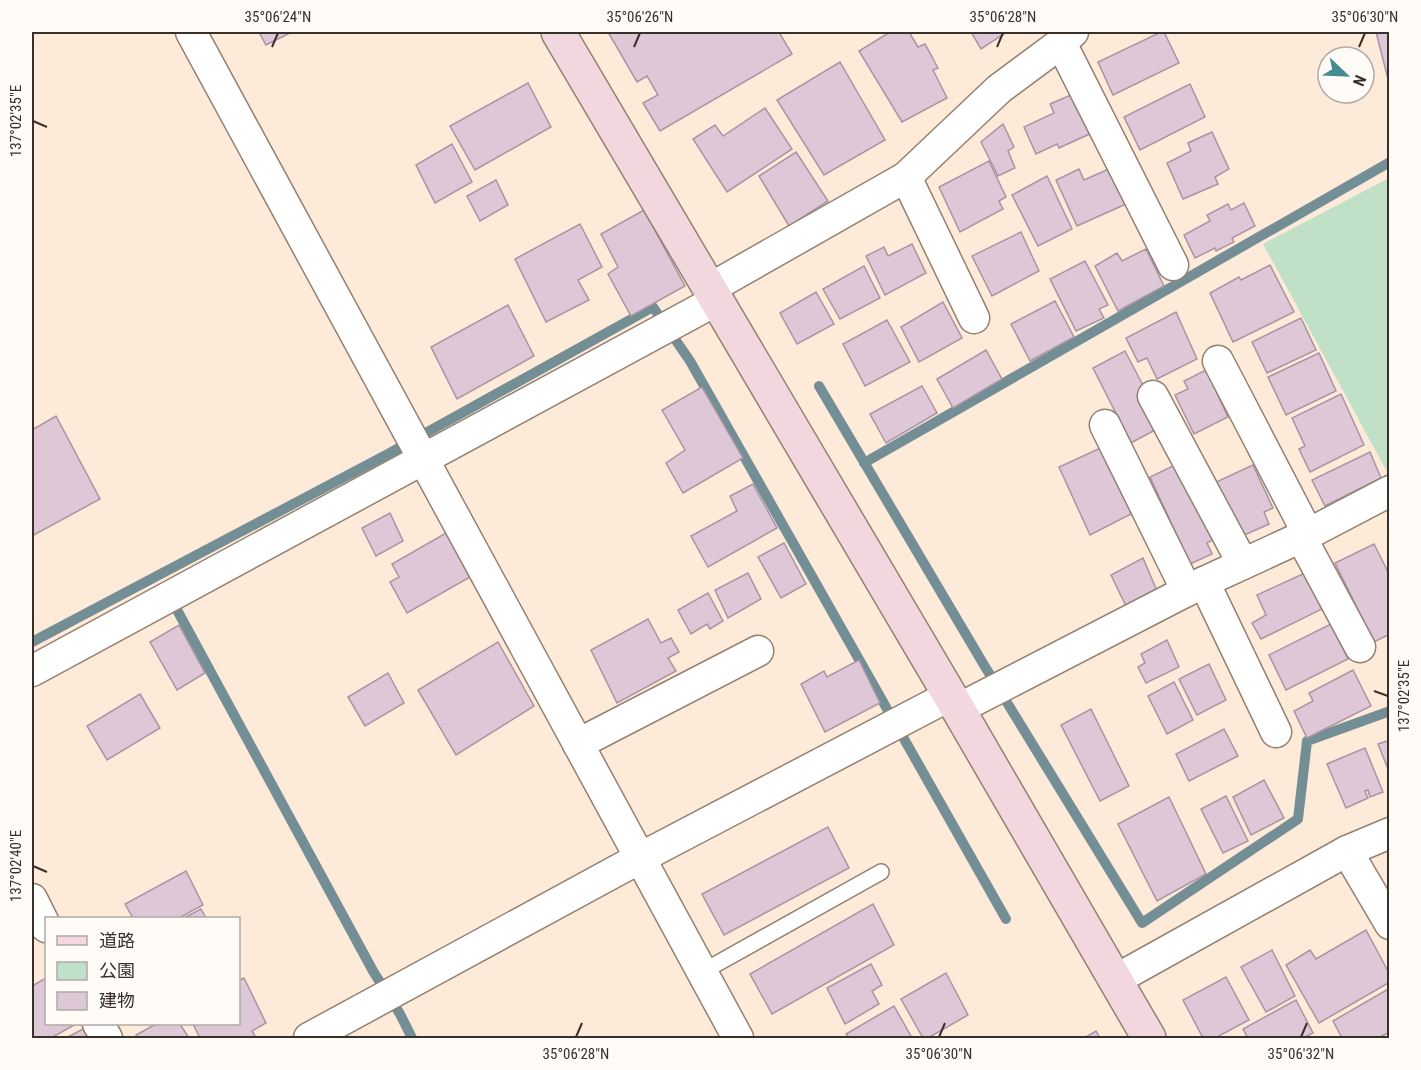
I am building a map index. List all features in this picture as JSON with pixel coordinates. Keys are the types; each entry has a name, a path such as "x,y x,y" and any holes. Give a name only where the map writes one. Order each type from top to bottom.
{"street":[{"path":"191,32 738,1038"},
{"path":"558,32 1149,1038"},
{"path":"32,671 422,458 713,295 906,177 999,89 1067,37 1173,265"},
{"path":"906,177 974,318"},
{"path":"1218,361 1360,647"},
{"path":"1153,396 1243,564"},
{"path":"1105,425 1276,732"},
{"path":"309,1038 640,858 954,703 1305,535 1389,491"},
{"path":"578,744 758,651"},
{"path":"1115,980 1347,851 1389,834"},
{"path":"1347,851 1389,924"},
{"path":"32,899 45,925"}],"lane":[{"path":"702,972 881,872"}],"green space":[{"path":"1389,178 1390,468 1386,470 1263,244"}],"building":[{"path":"259,32 292,32 266,45"},
{"path":"608,32 779,32 792,54 660,131 643,103 658,95 647,76 637,82"},
{"path":"890,32 909,32 918,47 925,44 938,68 933,70 947,98 902,122 859,51"},
{"path":"971,32 1007,32 981,49"},
{"path":"1164,32 1179,63 1113,95 1098,62"},
{"path":"1376,32 1390,32 1390,87"},
{"path":"840,62 885,140 824,175 777,100"},
{"path":"528,83 551,127 475,170 450,126"},
{"path":"1190,84 1205,117 1140,150 1124,117"},
{"path":"1078,92 1094,132 1059,148 1057,144 1036,154 1024,127 1054,113 1050,104"},
{"path":"765,108 792,149 727,192 693,139 715,125 723,136"},
{"path":"1003,124 1014,147 1008,151 1015,168 998,176 981,142"},
{"path":"1212,132 1229,169 1215,177 1218,184 1183,199 1167,163 1191,151 1188,143"},
{"path":"452,144 472,182 435,203 416,165"},
{"path":"796,152 828,201 789,226 759,176"},
{"path":"989,161 1006,197 999,201 1003,209 960,232 939,187"},
{"path":"1111,168 1126,204 1077,226 1056,180 1079,169 1084,180"},
{"path":"1047,176 1072,229 1038,246 1012,195"},
{"path":"496,180 508,205 480,221 467,196"},
{"path":"1244,203 1255,226 1232,238 1234,242 1195,258 1184,235 1210,221 1207,215 1228,204 1231,210"},
{"path":"644,210 685,286 631,316 608,274 618,267 601,234"},
{"path":"580,224 602,267 578,280 589,300 546,322 515,259"},
{"path":"1021,232 1039,271 992,296 972,256"},
{"path":"912,244 926,273 885,295 866,256 884,247 888,256"},
{"path":"1146,249 1164,286 1118,311 1095,266 1117,253 1122,261"},
{"path":"1085,261 1108,305 1099,309 1104,318 1076,331 1050,279"},
{"path":"1270,265 1294,312 1233,342 1210,293 1239,277 1241,280"},
{"path":"864,266 880,298 840,319 823,289"},
{"path":"816,292 834,324 797,344 780,313"},
{"path":"1055,301 1074,337 1030,361 1011,324"},
{"path":"943,302 962,338 919,362 901,327"},
{"path":"508,305 534,356 457,399 431,347"},
{"path":"1176,312 1197,359 1157,379 1147,358 1138,362 1126,338"},
{"path":"1301,318 1316,350 1267,373 1252,342"},
{"path":"887,320 910,362 865,386 843,344"},
{"path":"986,350 1002,379 953,408 937,379"},
{"path":"1125,351 1147,393 1155,430 1131,443 1093,368"},
{"path":"1319,353 1336,391 1286,415 1268,377"},
{"path":"1206,370 1228,417 1194,434 1175,395 1188,389 1184,381"},
{"path":"922,386 937,413 886,443 870,414"},
{"path":"702,387 743,458 683,493 666,463 685,450 662,410"},
{"path":"1341,394 1364,445 1310,472 1299,449 1305,446 1292,418"},
{"path":"56,416 100,499 32,536 32,430"},
{"path":"1107,445 1137,511 1090,535 1059,467"},
{"path":"1370,452 1381,478 1325,506 1312,480"},
{"path":"1181,462 1216,538 1207,543 1212,554 1190,564 1150,477"},
{"path":"1253,465 1273,508 1264,512 1269,524 1240,537 1214,483"},
{"path":"753,484 777,528 708,567 691,536 737,511 730,496"},
{"path":"390,513 403,541 376,556 362,528"},
{"path":"446,533 470,577 407,613 390,582 399,577 392,564"},
{"path":"784,543 806,584 781,598 758,557"},
{"path":"1374,544 1390,576 1390,634 1374,642 1335,563"},
{"path":"1143,558 1157,591 1126,606 1111,575"},
{"path":"1307,572 1324,608 1261,639 1252,623 1266,615 1257,595"},
{"path":"748,573 761,599 728,618 715,590"},
{"path":"708,593 723,621 710,629 707,624 691,634 678,610"},
{"path":"648,619 661,643 671,638 679,652 668,658 676,671 617,703 591,650"},
{"path":"1331,624 1348,659 1286,690 1269,655"},
{"path":"179,625 205,673 177,690 150,642"},
{"path":"1167,640 1179,667 1146,683 1138,667 1145,663 1141,654"},
{"path":"498,642 534,706 456,755 418,690"},
{"path":"859,660 880,703 825,732 801,684 824,671 827,677"},
{"path":"1209,664 1226,700 1197,715 1179,679"},
{"path":"1353,670 1371,706 1307,738 1294,711 1313,701 1309,693"},
{"path":"388,673 404,703 365,726 348,697"},
{"path":"1174,682 1193,720 1167,734 1148,696"},
{"path":"140,694 160,728 107,760 87,726"},
{"path":"1091,709 1129,786 1100,801 1061,725"},
{"path":"1224,729 1238,756 1189,781 1176,754"},
{"path":"1390,740 1390,774 1378,744"},
{"path":"1365,748 1383,792 1370,797 1368,790 1365,791 1368,798 1346,808 1327,764"},
{"path":"1264,780 1284,818 1251,835 1233,797"},
{"path":"1226,796 1248,841 1223,853 1201,809"},
{"path":"1169,797 1206,874 1157,901 1118,824"},
{"path":"828,827 849,868 724,935 702,894"},
{"path":"186,871 203,905 181,917 132,917 125,904"},
{"path":"873,904 894,945 772,1014 750,974"},
{"path":"201,909 205,917 186,917"},
{"path":"1366,930 1390,975 1390,982 1319,1023 1286,965 1310,950 1316,959"},
{"path":"1272,950 1295,996 1266,1012 1241,967"},
{"path":"871,964 882,985 872,991 879,1004 845,1024 827,988"},
{"path":"946,973 968,1015 928,1038 923,1038 901,999"},
{"path":"1226,977 1249,1020 1215,1038 1203,1038 1183,1000"},
{"path":"244,978 266,1023 252,1031 255,1036 251,1038 200,1038 194,1025 240,1025 240,980"},
{"path":"45,979 45,1025 74,1025 51,1038 32,1038 32,986"},
{"path":"1390,988 1390,1032 1378,1038 1342,1038 1333,1021"},
{"path":"1296,1000 1313,1033 1303,1038 1248,1038 1243,1029"},
{"path":"894,1006 912,1038 849,1038 846,1034"},
{"path":"154,1025 181,1025 189,1038 138,1038 136,1035"},
{"path":"83,1029 88,1038 66,1038"},
{"path":"1096,1031 1100,1038 1084,1038"}],"waterway":[{"path":"864,463 1390,162"},
{"path":"32,642 388,454 653,307 690,361 1006,919"},
{"path":"819,386 984,665 1142,923 1298,819 1307,741 1390,711"},
{"path":"170,597 373,971 412,1038"}]}
